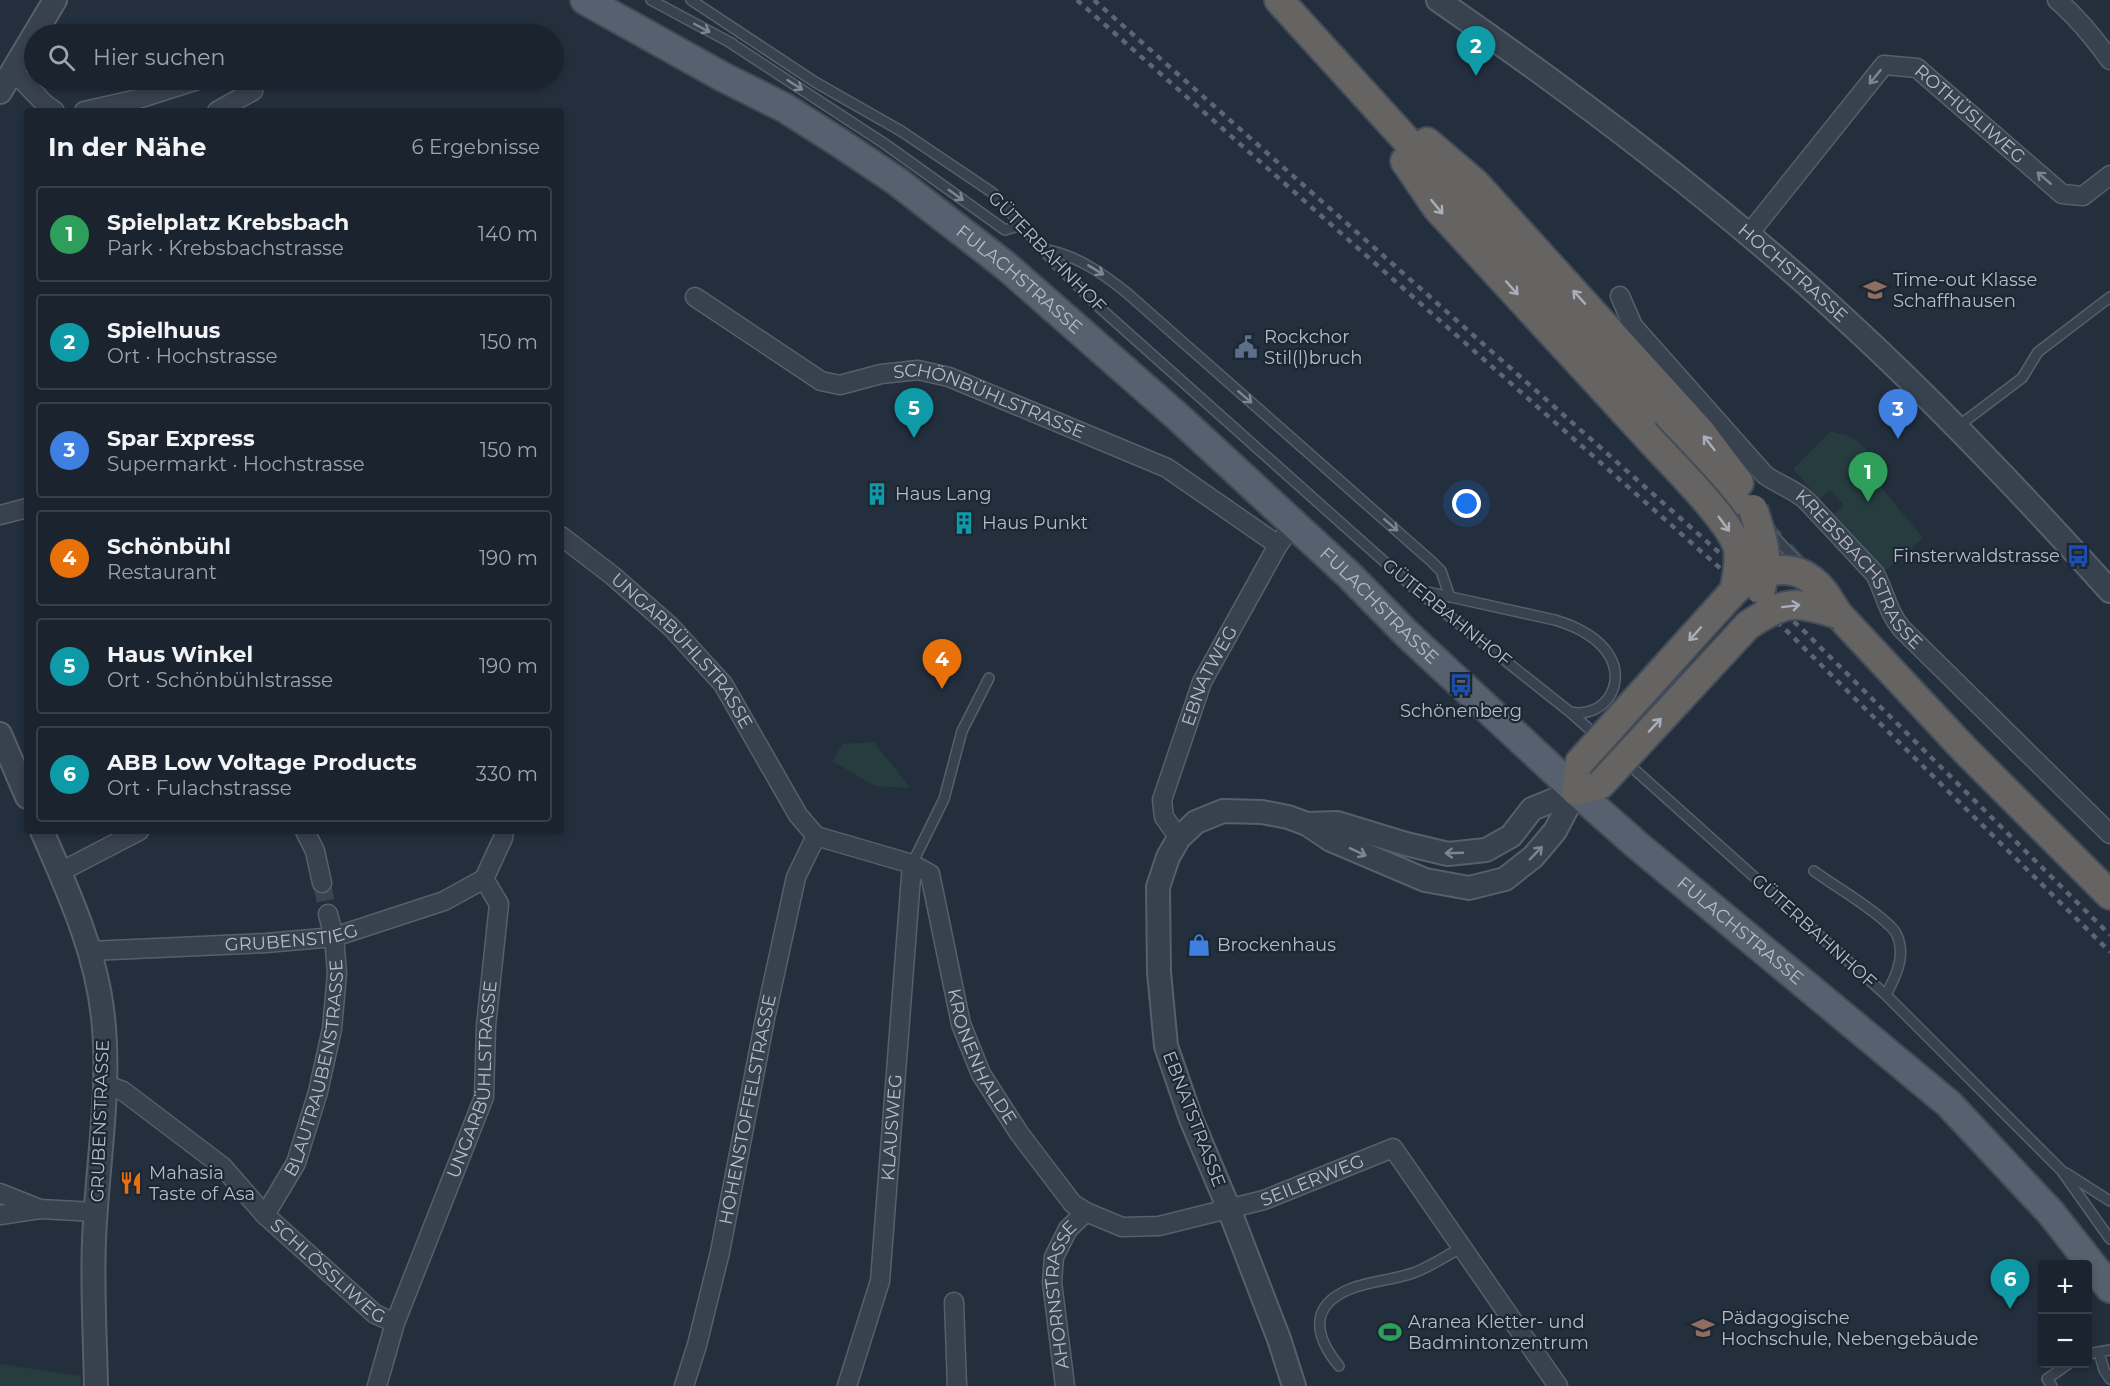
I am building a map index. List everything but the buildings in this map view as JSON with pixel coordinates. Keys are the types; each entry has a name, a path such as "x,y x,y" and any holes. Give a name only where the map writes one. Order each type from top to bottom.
{"highway":[{"path":"1279,0 1753,521 1765,548 1765,572 1759,598 1748,625"},
{"path":"1344,73 1466,174 1490,200 1700,431 1739,483 1753,509 1753,521"},
{"path":"1344,73 1437,208 1725,524 1738,549 1734,591"},
{"path":"1838,614 1792,604 1765,614 1748,625 1589,788 1580,762 1734,591 1750,578 1765,572 1785,571 1801,574 1810,578 1825,593 1838,614 1966,751 2110,895"}],"main road":[{"name":"FULACHSTRASSE","path":"585,0 723,77 785,108 898,182 1006,266 1177,416 1286,535 1349,575 1407,634 1589,788 1637,845 1949,1104 2051,1213 2110,1288"}],"street":[{"path":"41,24 55,0"},
{"name":"HOCHSTRASSE","path":"1438,0 1522,58 1604,120 1748,235 1860,333 1957,427 2109,588"},
{"path":"2057,0 2096,40 2110,60"},
{"path":"0,92 24,52"},
{"name":"ROTHÜSLIWEG","path":"1748,235 1884,65 1917,68 2062,194 2083,196 2110,175"},
{"path":"13,71 24,82"},
{"path":"31,90 51,108"},
{"path":"98,108 166,90"},
{"path":"222,108 253,90"},
{"name":"KREBSBACHSTRASSE","path":"1620,296 1632,326 1765,475 1780,485 1796,491 1875,574 1892,616 1902,629 2110,834"},
{"name":"SCHÖNBÜHLSTRASSE","path":"695,297 821,381 840,384 881,374 918,370 949,377 1167,468 1286,535"},
{"path":"0,515 24,509"},
{"name":"EBNATWEG","path":"1179,838 1164,817 1162,800 1202,682 1286,535"},
{"name":"UNGARBÜHLSTRASSE","path":"564,538 613,576 671,627 723,684 798,814 816,836"},
{"path":"0,734 24,790"},
{"name":"EBNATSTRASSE","path":"1307,824 1337,823 1448,854 1486,850 1511,836 1532,809 1589,788"},
{"name":"EBNATSTRASSE","path":"1294,1386 1279,1339 1229,1209 1191,1119 1166,1046 1159,972 1158,887 1168,857 1179,838 1196,822 1223,812 1262,812 1288,817 1307,824 1331,840 1425,880 1469,888 1505,879 1533,857 1589,788"},
{"name":"GRUBENSTRASSE","path":"43,834 90,951 103,1016 106,1086 94,1240 96,1386"},
{"path":"60,872 133,834"},
{"path":"306,834 315,851 322,883"},
{"path":"484,879 504,834"},
{"name":"KRONENHALDE","path":"816,836 912,864 930,874 961,1024 981,1074 1019,1133 1073,1204 1122,1227 1159,1226 1229,1209"},
{"name":"HOHENSTOFFELSTRASSE","path":"684,1386 697,1345 720,1252 765,1019 796,877 816,836"},
{"name":"KLAUSWEG","path":"847,1386 880,1281 912,864"},
{"name":"UNGARBÜHLSTRASSE","path":"395,1323 484,1097 486,1026 499,904 484,879"},
{"name":"GRUBENSTIEG","path":"90,951 266,943 334,937 444,901 484,879"},
{"name":"BLAUTRAUBENSTRASSE","path":"265,1215 296,1163 318,1092 333,1018 337,973 334,937 328,914"},
{"name":"SCHLÖSSLIWEG","path":"106,1086 123,1091 222,1166 265,1215 375,1314 395,1323 377,1386"},
{"name":"SEILERWEG","path":"1229,1209 1264,1200 1393,1148 1462,1247"},
{"path":"0,1193 39,1209"},
{"path":"0,1215 39,1209 96,1212"},
{"name":"AHORNSTRASSE","path":"1065,1386 1052,1282 1054,1257 1068,1229 1086,1212"},
{"path":"1462,1247 1558,1386"},
{"path":"954,1302 957,1386"}],"lane":[{"name":"GÜTERBAHNHOF","path":"651,0 729,42 815,82"},
{"name":"GÜTERBAHNHOF","path":"691,0 853,106 901,131 993,193 1042,249 1100,308 1415,589 1570,712 1605,743"},
{"path":"729,42 885,144 1005,230 1022,225"},
{"path":"1042,249 1061,252 1078,260 1104,275 1127,293 1431,561 1441,571 1450,597"},
{"path":"1957,427 2022,378 2038,352 2110,297"},
{"path":"1753,521 1771,532 1781,542 1810,578"},
{"path":"1415,589 1562,622 1576,627 1597,642 1614,665 1614,682 1609,699 1599,708 1587,713 1570,712"},
{"path":"912,864 944,799 962,731 989,678"},
{"name":"GÜTERBAHNHOF","path":"1614,751 1886,995 2061,1170 2110,1239"},
{"path":"1814,871 1879,917 1898,936 1901,948 1899,962 1886,995"},
{"name":"GÜTERBAHNHOF","path":"2061,1170 2110,1201"},
{"path":"1339,1366 1326,1350 1319,1332 1321,1316 1330,1302 1349,1289 1414,1272 1462,1247"},
{"path":"2092,1353 2110,1350"},
{"path":"2099,1352 2104,1370 2110,1379"},
{"path":"2052,1386 2047,1379 2062,1368"}],"green space":[{"path":"1831,431 1852,437 1876,458 1882,488 1923,538 1885,571 1834,514 1844,505 1830,490 1820,499 1793,469"},
{"path":"874,742 910,788 875,786 832,761 843,744"},
{"path":"0,1364 81,1376 81,1386 0,1386"}],"tunnel":[{"path":"1753,522 1811,585"},
{"path":"322,883 328,914"}],"railway":[{"path":"1077,0 1721,569 1789,633 2110,952"},
{"path":"1094,0 1722,555 1804,631 2110,935"}],"place":[{"name":"Spielhuus","path":"1476,76"},
{"name":"Time-out Klasse Schaffhausen","path":"1875,290"},
{"name":"Rockchor Stil(l)bruch","path":"1246,347"},
{"name":"Haus Winkel","path":"914,438"},
{"name":"Spar Express","path":"1898,439"},
{"name":"Haus Lang","path":"877,494"},
{"name":"Spielplatz Krebsbach","path":"1868,502"},
{"name":"Haus Punkt","path":"964,523"},
{"name":"Finsterwaldstrasse","path":"2078,556"},
{"name":"Schönenberg","path":"1461,685"},
{"name":"Schönbühl","path":"942,689"},
{"name":"Brockenhaus","path":"1199,945"},
{"name":"Mahasia Taste of Asa","path":"131,1183"},
{"name":"ABB Low Voltage Products","path":"2010,1309"},
{"name":"Pädagogische Hochschule, Nebengebäude","path":"1703,1328"},
{"name":"Aranea Kletter- und Badmintonzentrum","path":"1390,1332"}]}
